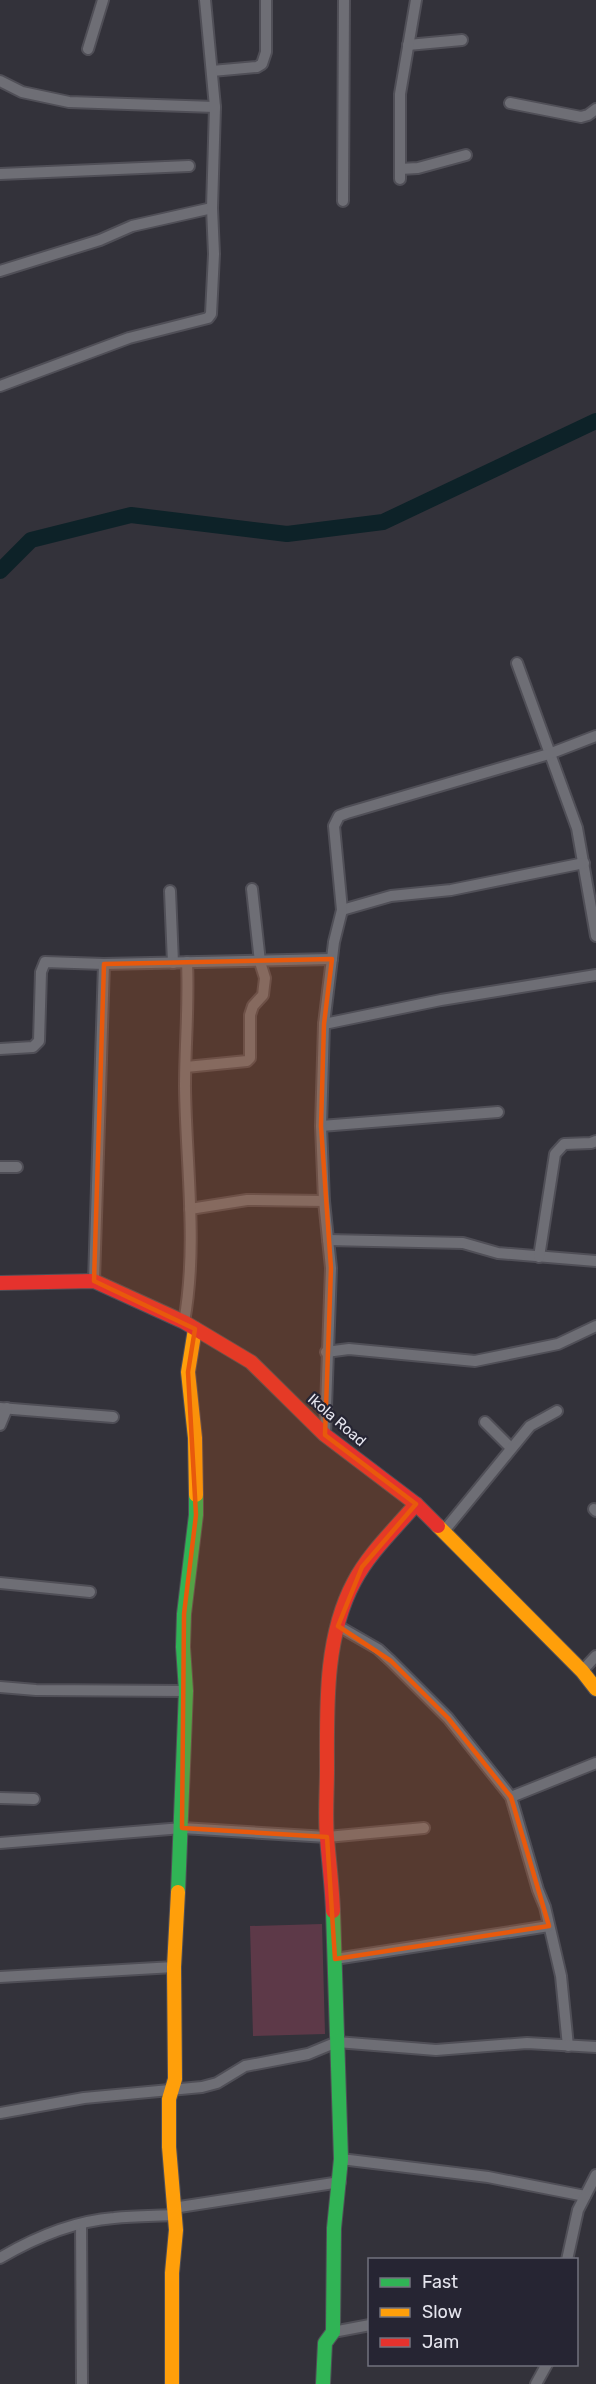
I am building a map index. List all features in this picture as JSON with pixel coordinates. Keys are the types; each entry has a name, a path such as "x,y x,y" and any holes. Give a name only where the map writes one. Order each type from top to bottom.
{"street":[{"path":"88,49 103,0"},
{"path":"0,386 129,338 208,318 211,315 215,107 205,0"},
{"path":"212,71 257,67 262,64 266,52 266,0"},
{"path":"343,201 344,0"},
{"path":"416,0 400,94 400,174 466,154"},
{"path":"408,45 462,40"},
{"path":"0,81 22,92 69,102 215,107"},
{"path":"510,104 580,117 596,109"},
{"path":"0,174 189,166"},
{"path":"0,272 100,240 132,226 212,208"},
{"path":"517,663 577,828 596,936"},
{"path":"326,1435 328,1391 326,1352 331,1268 324,1202 321,1126 324,1024 332,959 342,910 334,826 339,816 549,754 596,736"},
{"path":"342,910 391,896 451,890 584,863"},
{"path":"186,1067 247,1061 250,1058 250,1015 253,1006 263,995 265,978 260,962 252,889"},
{"path":"170,891 173,963"},
{"path":"0,1049 33,1047 39,1041 43,963 260,962 332,959"},
{"path":"172,2384 174,2211 169,2099 174,2089 174,1967 182,1828 186,1691 184,1614 196,1487 195,1438 188,1372 190,1209 186,1067 189,1001 187,963"},
{"path":"94,1281 104,964"},
{"path":"324,1024 441,1000 596,975"},
{"path":"321,1126 498,1112"},
{"path":"539,1257 555,1154 564,1144 596,1141"},
{"path":"0,1167 17,1167"},
{"path":"190,1209 247,1200 324,1202"},
{"path":"328,1240 463,1243 498,1253 596,1261"},
{"name":"Ikola Road","path":"0,1283 94,1281 189,1325 251,1362 326,1435 416,1504 582,1671 596,1689"},
{"path":"326,1352 349,1349 476,1361 558,1344 596,1326"},
{"path":"0,1425 4,1408 112,1417"},
{"path":"444,1531 530,1426 557,1411"},
{"path":"485,1422 511,1448"},
{"path":"323,2384 325,2343 333,2332 334,2228 341,2159 332,1877 327,1837 329,1675 338,1626 352,1585 362,1567 416,1504"},
{"path":"0,1583 90,1592"},
{"path":"338,1626 378,1649 407,1677 448,1718 511,1797 549,1926 561,1976 568,2046"},
{"path":"582,1671 596,1656"},
{"path":"0,1687 36,1690 186,1691"},
{"path":"511,1797 596,1763"},
{"path":"0,1798 34,1799"},
{"path":"0,1843 182,1828 327,1837 424,1828"},
{"path":"334,1959 549,1926"},
{"path":"0,1977 174,1967"},
{"path":"0,2113 84,2098 202,2087 217,2083 245,2066 308,2054 337,2042 436,2050 510,2043 596,2047"},
{"path":"341,2159 488,2177 585,2196"},
{"path":"567,2258 576,2218 596,2175"},
{"path":"0,2258 21,2245 81,2224 114,2217 174,2211 340,2182"},
{"path":"81,2224 82,2384"},
{"path":"333,2332 368,2325"},
{"path":"536,2384 546,2366"}],"highlighted area":[{"path":"332,959 324,1024 321,1126 331,1268 325,1435 416,1504 362,1567 338,1626 391,1661 448,1718 511,1797 549,1926 335,1959 327,1837 182,1828 184,1614 196,1515 188,1372 195,1329 94,1281 104,964"}],"shaded area":[{"path":"322,1924 325,2034 253,2036 250,1926"}],"waterway":[{"path":"0,571 31,540 131,515 287,534 383,522 596,421"}],"traffic: fast":[{"path":"178,1892 186,1691 183,1647 184,1614 196,1515 196,1495"},
{"path":"323,2384 325,2343 333,2332 334,2228 341,2159 333,1911"}],"traffic: slow":[{"path":"195,1329 188,1372 195,1438 196,1495"},
{"path":"438,1526 582,1671 596,1689"},
{"path":"172,2384 172,2273 176,2230 169,2147 169,2099 175,2079 174,1967 178,1892"}],"traffic: jam":[{"path":"0,1283 94,1281 184,1322 251,1362 325,1435 416,1504 438,1526"},
{"path":"333,1911 326,1813 328,1698 332,1650 344,1604 360,1571 416,1504"}]}
